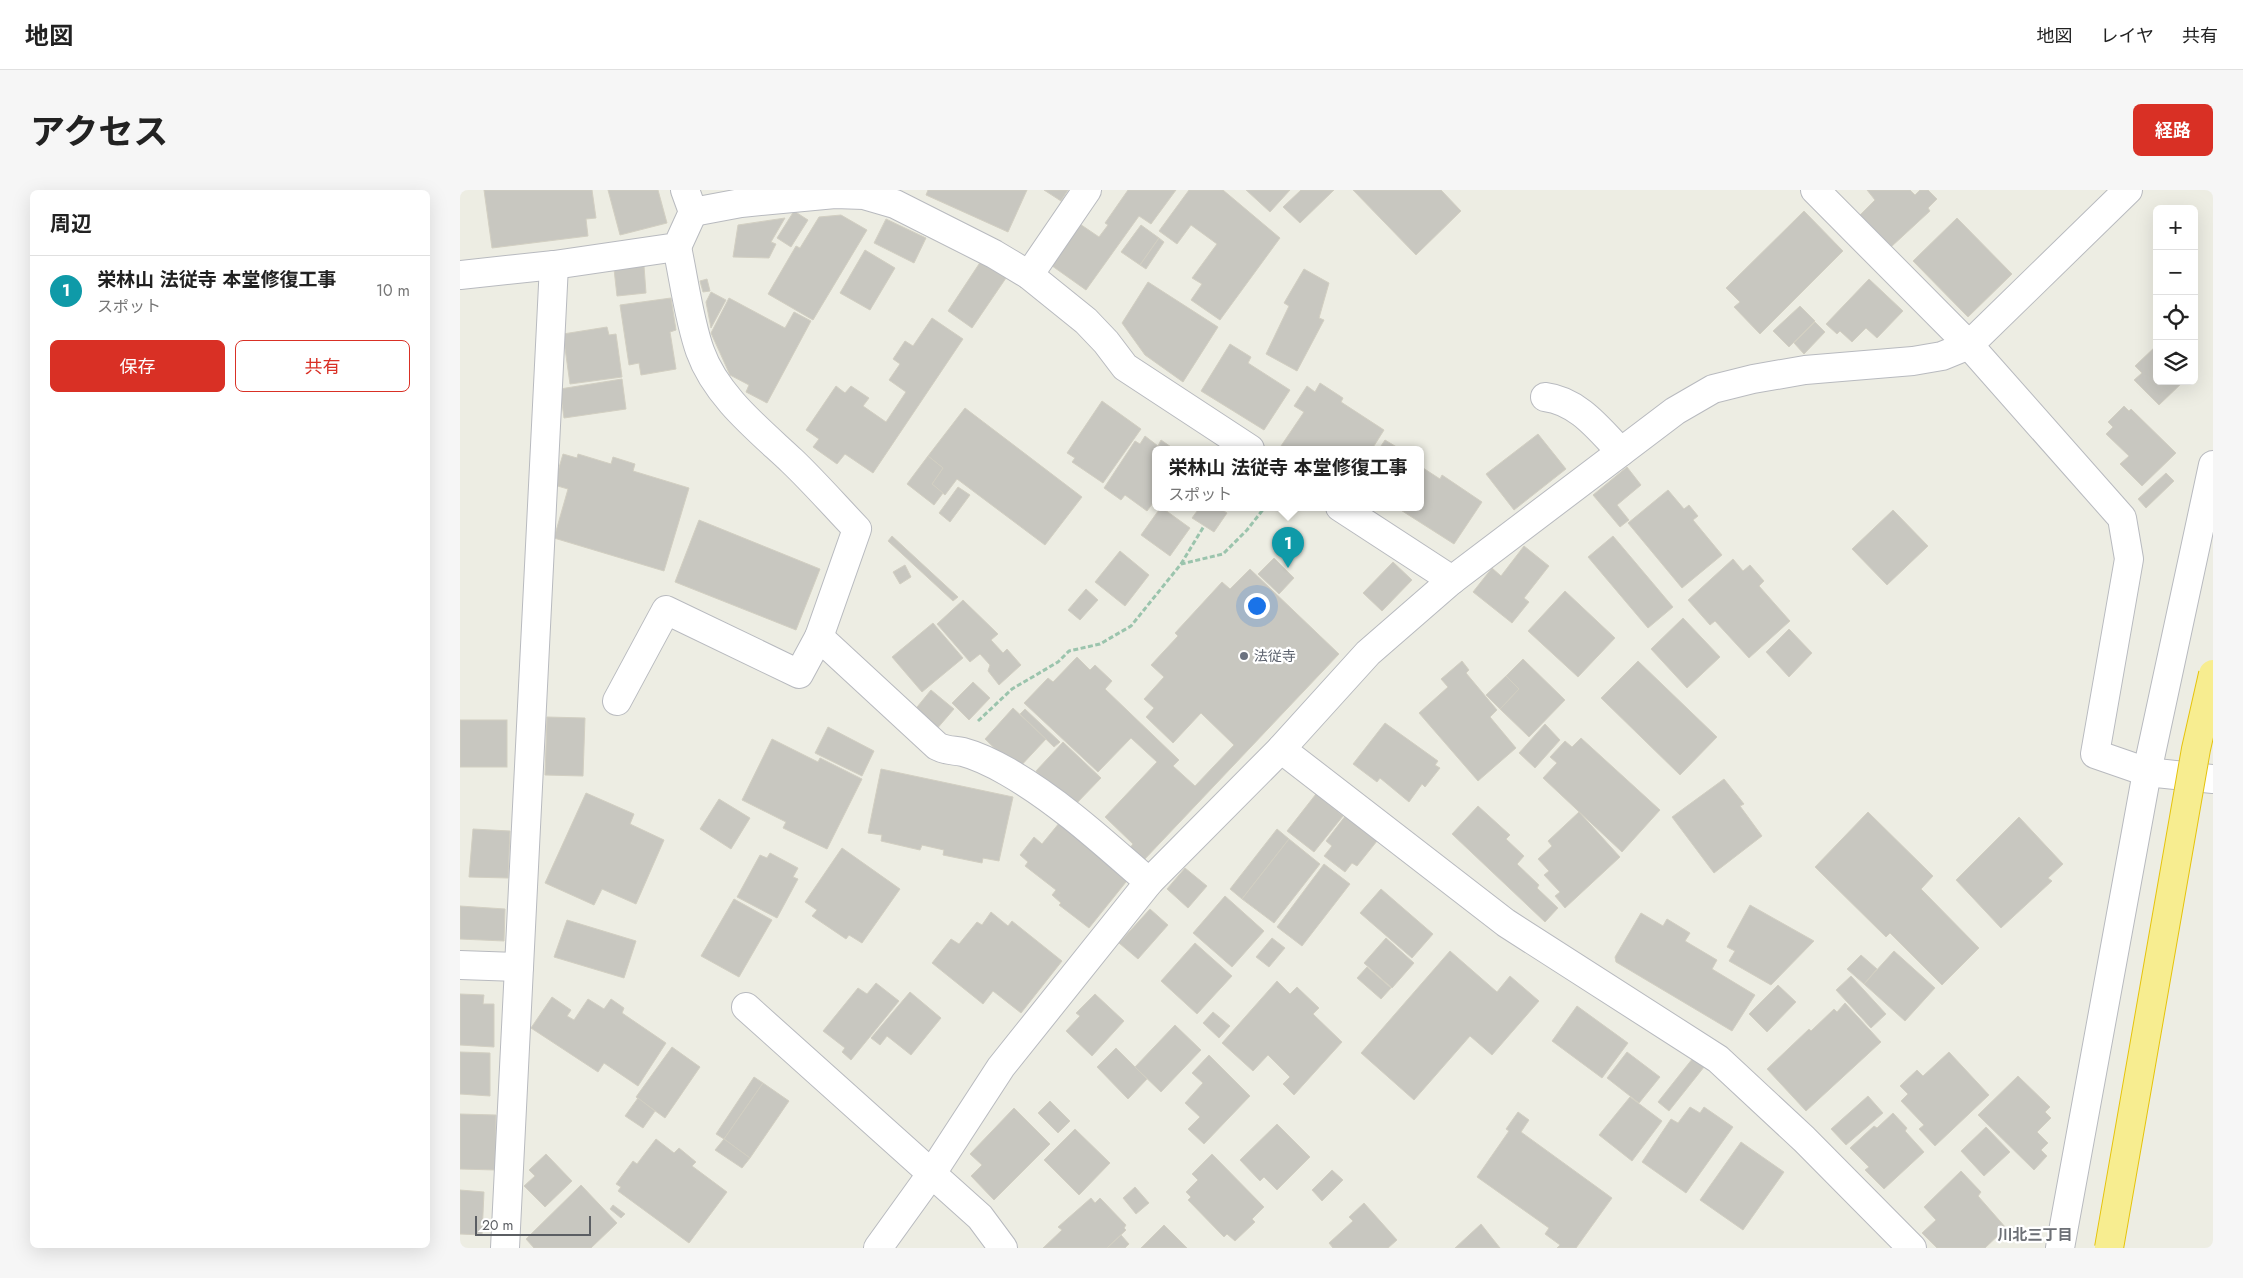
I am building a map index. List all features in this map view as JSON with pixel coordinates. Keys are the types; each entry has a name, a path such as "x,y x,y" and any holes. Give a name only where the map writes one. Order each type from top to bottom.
{"highway":[{"path":"2109,1248 2196,749 2213,674"}],"street":[{"path":"1029,275 1087,190"},
{"path":"878,1248 932,1173 1001,1067 1149,882 1281,749 1368,653 1452,580 1675,410 1713,389 1804,370 1932,358 1969,345 2128,190"},
{"path":"1822,192 1969,345 2122,518 2129,559 2095,754 2147,772 2213,779"},
{"path":"617,701 666,610 799,674 819,637 857,529 792,461 736,407 714,377 700,352 677,247 689,201 741,203 835,194 900,197 1029,275 1086,321 1125,366 1245,446"},
{"path":"460,275 554,265 677,247"},
{"path":"505,1248 554,265"},
{"path":"1545,397 1558,398 1569,403 1621,452"},
{"path":"2060,1248 2147,772 2213,465"},
{"path":"1346,511 1452,580"},
{"path":"819,637 937,746 948,751 964,752 981,758 1040,793 1072,816 1149,882"},
{"path":"1281,749 1506,923 1718,1059 1804,1139 1912,1248"},
{"path":"460,965 519,967"},
{"path":"746,1007 980,1217 1003,1248"}],"path":[{"path":"1181,564 1223,554 1248,530 1262,511"},
{"path":"948,751 1012,689 1058,662 1069,651 1100,644 1131,626 1181,564 1204,526"}],"building":[{"path":"484,190 592,190 596,218 586,219 588,236 492,248"},
{"path":"608,190 658,190 667,223 620,235"},
{"path":"928,190 1027,190 1008,232 926,195"},
{"path":"1044,190 1068,190 1061,201"},
{"path":"1128,190 1176,190 1151,224 1139,216 1086,290 1048,263 1077,222 1099,237 1108,225 1105,223"},
{"path":"1189,190 1223,190 1280,238 1220,320 1191,300 1202,284 1192,278 1217,244 1191,225 1177,244 1159,231"},
{"path":"1246,190 1290,190 1270,212"},
{"path":"1301,190 1334,190 1300,223 1283,207"},
{"path":"1353,190 1441,190 1461,211 1416,255"},
{"path":"1867,190 1910,190 1915,195 1920,190 1928,190 1937,199 1928,208 1930,211 1891,247 1860,215 1875,200"},
{"path":"794,211 808,220 791,247 777,238"},
{"path":"1804,211 1843,251 1760,334 1734,307 1740,302 1726,288"},
{"path":"841,215 867,230 813,320 768,294 796,246 800,248 819,217"},
{"path":"785,218 771,242 776,244 769,258 733,257 738,225"},
{"path":"1957,218 2012,274 1968,317 1913,261"},
{"path":"886,219 926,238 914,263 874,243"},
{"path":"1141,225 1159,238 1140,265 1121,252"},
{"path":"1159,238 1164,242 1146,269 1140,265"},
{"path":"865,250 895,268 870,310 840,293"},
{"path":"981,261 1006,278 972,328 948,311"},
{"path":"644,266 646,293 617,296 614,269"},
{"path":"1304,269 1329,283 1319,318 1324,320 1297,371 1266,354 1289,306 1284,303"},
{"path":"707,279 710,291 703,292 700,281"},
{"path":"1869,279 1903,311 1877,338 1866,328 1852,342 1840,331 1837,334 1826,324"},
{"path":"1148,282 1218,327 1183,382 1145,355 1122,323"},
{"path":"711,292 726,300 711,328 706,302"},
{"path":"671,298 676,330 670,332 676,369 641,375 639,363 629,365 620,305"},
{"path":"729,298 785,328 794,312 811,321 767,403 746,392 749,385 730,375 711,333"},
{"path":"1800,306 1815,321 1789,347 1773,331"},
{"path":"932,318 963,339 873,473 845,454 837,464 813,447 819,439 806,430 836,386 845,393 851,386 869,398 863,406 886,422 906,392 889,380 900,364 893,359 905,341 913,346"},
{"path":"1815,322 1825,332 1804,354 1794,343"},
{"path":"607,327 609,335 616,334 622,377 570,384 563,334"},
{"path":"1230,344 1251,357 1248,363 1290,390 1264,430 1201,391"},
{"path":"2153,349 2153,385 2180,385 2159,405 2134,380 2142,373 2135,366"},
{"path":"622,379 626,409 564,418 560,389"},
{"path":"1320,383 1343,398 1341,402 1384,430 1374,446 1281,446 1304,412 1294,406 1307,386 1315,392"},
{"path":"1102,401 1141,429 1103,483 1072,462 1075,458 1067,453"},
{"path":"2124,406 2129,411 2131,409 2176,453 2142,486 2120,464 2129,456 2106,434 2113,427 2108,422"},
{"path":"965,408 1082,497 1045,545 957,479 945,495 932,484 943,468 928,456"},
{"path":"1538,434 1566,469 1514,510 1486,474"},
{"path":"1145,436 1158,446 1152,446 1152,504 1147,511 1125,495 1121,500 1104,488 1135,441 1140,444"},
{"path":"1161,440 1170,446 1158,446"},
{"path":"1385,440 1395,446 1381,446"},
{"path":"563,454 577,458 578,454 611,464 613,457 635,464 633,471 689,488 664,571 554,538 568,489 554,485"},
{"path":"928,456 943,468 932,484 943,493 934,505 907,484"},
{"path":"1627,467 1641,485 1617,505 1629,520 1620,527 1593,495"},
{"path":"1424,469 1440,479 1442,475 1482,502 1454,544 1402,511 1424,511"},
{"path":"2166,473 2174,481 2146,508 2138,499"},
{"path":"958,487 970,495 950,522 939,513"},
{"path":"1668,490 1684,509 1689,505 1698,516 1693,520 1722,555 1682,588 1628,523"},
{"path":"1893,510 1928,546 1887,585 1852,549"},
{"path":"1158,511 1167,511 1190,528 1170,556 1141,535"},
{"path":"1197,511 1224,511 1227,513 1214,532 1192,518"},
{"path":"699,520 820,569 796,630 675,582"},
{"path":"892,536 958,597 953,601 888,541"},
{"path":"1613,536 1673,607 1648,628 1588,557"},
{"path":"1524,546 1549,566 1524,598 1529,602 1512,623 1473,592 1492,568 1501,576"},
{"path":"1120,551 1149,575 1125,606 1095,582"},
{"path":"1274,558 1294,578 1279,594 1258,574"},
{"path":"1733,559 1743,571 1750,565 1764,581 1759,586 1790,621 1749,658 1715,621 1710,625 1688,600"},
{"path":"1393,562 1412,580 1382,611 1363,593"},
{"path":"905,565 911,577 900,584 893,572"},
{"path":"1250,569 1339,654 1143,861 1129,849 1133,844 1105,817 1157,762 1131,738 1098,772 1024,703 1048,678 1053,682 1077,657 1090,670 1095,665 1112,681 1105,689 1179,760 1173,766 1195,786 1234,745 1201,713 1173,743 1146,717 1154,708 1144,699 1164,677 1151,665 1178,636 1175,633 1222,582 1230,589"},
{"path":"1086,589 1098,600 1080,620 1068,610"},
{"path":"1565,591 1615,638 1578,677 1528,631"},
{"path":"963,600 998,634 991,640 1003,653 1007,649 1021,665 999,685 988,671 990,665 980,654 970,662 937,624"},
{"path":"1683,618 1720,657 1687,688 1651,649"},
{"path":"933,623 963,658 922,692 892,657"},
{"path":"1789,629 1812,653 1789,677 1766,652"},
{"path":"1523,659 1565,700 1529,737 1500,709 1519,689 1506,676"},
{"path":"1462,661 1469,670 1466,673 1497,710 1490,717 1516,748 1478,781 1419,713 1448,687 1441,679"},
{"path":"1638,661 1717,737 1680,775 1601,698"},
{"path":"1506,676 1519,689 1500,709 1486,695"},
{"path":"973,682 990,698 969,720 952,703"},
{"path":"931,690 954,709 935,731 913,712"},
{"path":"1013,708 1046,739 1017,770 985,739"},
{"path":"1025,709 1060,742 1054,747 1020,714"},
{"path":"547,717 585,718 583,776 545,775"},
{"path":"460,720 507,720 507,767 460,767"},
{"path":"1385,723 1438,761 1435,765 1440,768 1425,787 1422,784 1409,802 1380,778 1377,782 1353,764"},
{"path":"1545,724 1560,740 1535,768 1519,753"},
{"path":"828,727 874,751 862,776 815,753"},
{"path":"1581,738 1660,810 1622,852 1543,778 1557,763 1550,757 1565,741 1572,747"},
{"path":"772,739 818,762 820,758 862,779 827,849 783,828 786,822 742,800"},
{"path":"1063,742 1101,778 1073,807 1036,771"},
{"path":"881,769 1013,797 999,861 983,858 982,863 943,855 944,850 922,845 920,850 881,841 882,835 868,833"},
{"path":"1724,779 1744,804 1740,806 1762,836 1714,873 1672,817"},
{"path":"586,793 634,814 630,824 664,840 636,904 602,889 594,905 545,883"},
{"path":"1316,794 1343,816 1314,852 1287,831"},
{"path":"719,799 750,818 731,849 700,829"},
{"path":"1353,806 1385,831 1357,866 1352,863 1345,872 1324,856 1332,846 1326,841"},
{"path":"1478,806 1510,835 1506,839 1524,856 1517,864 1539,885 1537,888 1558,908 1545,922 1452,834"},
{"path":"1579,812 1620,857 1565,908 1555,896 1560,892 1544,875 1549,871 1538,859 1552,846 1548,841"},
{"path":"1868,812 1933,876 1921,889 1979,948 1942,985 1890,933 1886,937 1815,867"},
{"path":"2019,817 2063,864 2048,878 2052,881 2001,928 1956,880"},
{"path":"1060,822 1130,877 1089,928 1059,905 1061,903 1052,895 1056,890 1025,866 1028,862 1020,855 1034,837 1042,844"},
{"path":"473,829 510,831 508,878 469,877"},
{"path":"1277,829 1289,839 1242,899 1230,889"},
{"path":"1289,839 1320,864 1274,923 1242,899"},
{"path":"842,848 900,889 862,943 849,935 846,939 812,916 817,910 805,902"},
{"path":"770,853 798,868 793,877 798,879 777,918 737,897 760,855 767,858"},
{"path":"1324,864 1350,884 1302,946 1277,927"},
{"path":"1185,868 1207,886 1188,908 1167,889"},
{"path":"1381,889 1433,934 1412,958 1360,913"},
{"path":"1225,896 1264,931 1232,967 1193,933"},
{"path":"734,899 772,920 739,977 701,956"},
{"path":"1750,905 1814,941 1771,985 1729,961 1735,951 1727,947"},
{"path":"460,906 505,909 504,941 460,939"},
{"path":"1150,909 1168,925 1138,959 1119,943"},
{"path":"991,912 1008,926 1012,921 1062,961 1021,1013 993,991 983,1004 932,963 951,939 959,944 977,922 982,925"},
{"path":"1641,913 1663,926 1667,919 1690,933 1685,941 1717,960 1712,969 1755,995 1732,1031 1616,962 1615,957"},
{"path":"567,920 636,941 624,978 554,957"},
{"path":"1272,938 1285,948 1269,967 1256,957"},
{"path":"1386,938 1414,963 1392,988 1364,963"},
{"path":"1195,943 1232,976 1197,1014 1161,981"},
{"path":"1450,951 1497,992 1510,976 1539,1001 1492,1055 1470,1036 1414,1100 1361,1053"},
{"path":"1894,951 1935,988 1905,1021 1864,984"},
{"path":"1861,955 1877,969 1864,984 1847,969"},
{"path":"1367,967 1391,988 1381,999 1357,978"},
{"path":"1851,976 1886,1014 1871,1028 1836,990"},
{"path":"1277,981 1290,994 1297,987 1319,1008 1313,1014 1342,1042 1294,1095 1283,1084 1290,1077 1268,1055 1253,1071 1222,1043"},
{"path":"876,983 899,1001 851,1060 842,1052 845,1048 823,1031 858,988 867,994"},
{"path":"1778,985 1796,1002 1767,1032 1749,1014"},
{"path":"910,992 941,1018 911,1055 887,1036 880,1045 871,1038"},
{"path":"460,994 484,995 483,1004 494,1004 494,1047 460,1045"},
{"path":"1095,994 1124,1021 1092,1056 1066,1031 1080,1016 1076,1013"},
{"path":"552,997 571,1010 567,1016 574,1020 588,999 604,1009 611,999 624,1008 622,1013 666,1043 638,1086 604,1063 598,1072 531,1028"},
{"path":"1845,1003 1881,1042 1806,1111 1767,1069 1809,1029 1811,1031 1834,1009 1837,1012"},
{"path":"1577,1006 1628,1043 1602,1078 1552,1041"},
{"path":"1213,1012 1230,1026 1219,1038 1203,1023"},
{"path":"1175,1025 1201,1050 1161,1092 1135,1067"},
{"path":"672,1047 700,1067 665,1118 636,1097"},
{"path":"1116,1048 1147,1079 1128,1099 1097,1067"},
{"path":"460,1052 490,1053 490,1096 460,1094"},
{"path":"1627,1052 1660,1077 1639,1103 1607,1078"},
{"path":"1949,1052 1989,1095 1935,1146 1919,1129 1924,1125 1901,1101 1908,1094 1900,1086 1917,1070 1923,1076"},
{"path":"1697,1053 1708,1062 1669,1111 1658,1102"},
{"path":"1209,1055 1250,1096 1204,1144 1188,1129 1200,1117 1185,1103 1203,1083 1192,1073"},
{"path":"2018,1076 2050,1107 2045,1112 2051,1118 2037,1132 2048,1143 2041,1150 2047,1156 2034,1170 1978,1115"},
{"path":"754,1077 763,1083 724,1139 716,1134"},
{"path":"763,1083 789,1101 750,1158 724,1139"},
{"path":"1868,1096 1883,1113 1846,1145 1831,1129"},
{"path":"1630,1097 1662,1121 1632,1161 1599,1135"},
{"path":"638,1098 655,1111 643,1128 625,1116"},
{"path":"1050,1101 1070,1121 1058,1133 1038,1113"},
{"path":"1690,1107 1700,1113 1704,1107 1733,1127 1686,1193 1642,1162 1671,1119 1678,1123"},
{"path":"1014,1108 1050,1144 994,1200 971,1176 982,1165 970,1154"},
{"path":"1518,1112 1529,1120 1521,1132 1612,1198 1576,1248 1557,1248 1560,1245 1545,1234 1549,1228 1477,1177 1509,1131 1506,1129"},
{"path":"1893,1113 1907,1128 1905,1131 1924,1152 1884,1189 1865,1170 1869,1167 1850,1148 1874,1126 1877,1128"},
{"path":"460,1114 496,1115 495,1170 460,1169"},
{"path":"1277,1124 1310,1157 1277,1190 1264,1177 1260,1181 1240,1160"},
{"path":"1986,1127 2010,1152 1984,1176 1961,1151"},
{"path":"1075,1129 1110,1163 1079,1195 1044,1160"},
{"path":"656,1139 674,1153 679,1148 696,1162 692,1166 727,1192 689,1243 618,1191 621,1187 616,1184 633,1161 637,1164"},
{"path":"724,1139 750,1158 742,1168 715,1150"},
{"path":"1741,1142 1784,1172 1743,1230 1700,1200"},
{"path":"546,1154 572,1181 545,1207 524,1186 535,1176 529,1170"},
{"path":"1212,1154 1264,1207 1252,1219 1255,1222 1235,1241 1227,1234 1224,1237 1188,1200 1191,1197 1186,1192 1198,1180 1192,1174"},
{"path":"1332,1170 1343,1180 1322,1201 1312,1190"},
{"path":"1961,1171 1981,1192 1978,1196 2006,1228 1985,1248 1937,1248 1922,1233 1936,1220 1924,1207"},
{"path":"581,1185 617,1223 591,1248 534,1248 526,1239"},
{"path":"1135,1187 1149,1203 1136,1214 1123,1198"},
{"path":"460,1190 484,1192 482,1235 460,1234"},
{"path":"1091,1198 1095,1203 1100,1198 1126,1225 1124,1228 1126,1230 1107,1248 1043,1248 1062,1230 1058,1227"},
{"path":"1364,1203 1397,1240 1388,1248 1333,1248 1329,1243 1353,1221 1349,1217"},
{"path":"613,1205 625,1214 621,1218 610,1209"},
{"path":"1481,1224 1500,1248 1455,1248"},
{"path":"1164,1225 1187,1248 1141,1248"},
{"path":"1121,1235 1129,1244 1125,1248 1107,1248"}],"place":[{"name":"栄林山 法従寺 本堂修復工事","path":"1288,568"},
{"name":"法従寺","path":"1244,656"}],"district":[{"name":"川北三丁目","path":"2035,1235"}]}
